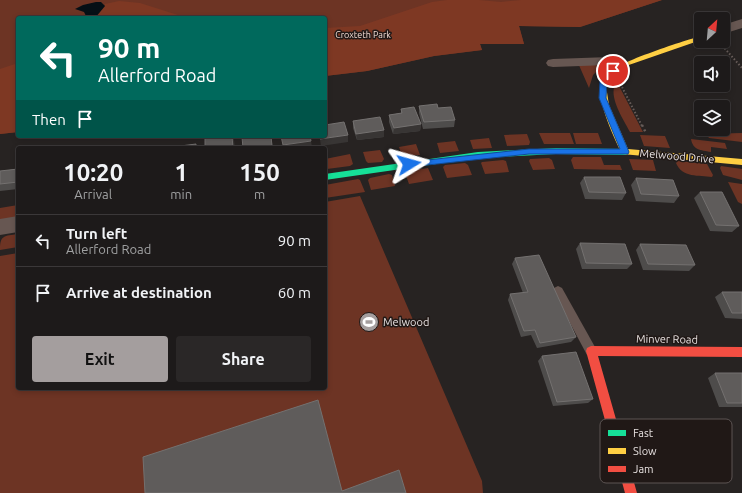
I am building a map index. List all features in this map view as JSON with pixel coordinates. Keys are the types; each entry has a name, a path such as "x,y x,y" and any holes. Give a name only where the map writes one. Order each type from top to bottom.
{"street":[{"path":"730,27 742,23"},
{"path":"625,152 602,98 603,81 617,68 694,40"},
{"path":"552,63 610,61 617,68"},
{"name":"Melwood Drive","path":"327,177 439,160 529,152 625,152 742,162"},
{"path":"0,227 16,224"},
{"name":"Minver Road","path":"591,351 637,350 742,352"},
{"path":"591,351 610,419"},
{"path":"628,483 631,493"}],"lane":[{"path":"558,291 591,351"}],"path":[{"path":"725,48 742,68"},
{"path":"617,68 646,133"}],"green space":[{"name":"Croxteth Park","path":"0,0 662,0 580,27 519,26 524,44 480,44 482,50 434,56 367,71 327,76 327,16 16,16 16,132 0,134"},
{"path":"447,0 501,2 521,0 662,0 580,27 519,26 524,44 480,44 482,50 434,56 367,71 327,76 327,28 360,26 432,2"},
{"path":"119,1 140,3 181,16 97,16 105,4"},
{"path":"578,63 606,63 593,75 589,88"},
{"path":"16,64 16,132 0,134 0,69"},
{"path":"617,82 643,132 630,132 620,114 614,93 614,87"},
{"path":"539,133 570,133 574,144 544,144"},
{"path":"573,133 598,133 602,144 576,144"},
{"path":"730,133 742,133 742,142 709,138 708,136 730,136"},
{"path":"527,134 530,142 529,145 507,146 504,135"},
{"path":"640,135 665,136 670,148 644,146"},
{"path":"489,138 492,148 473,149 470,140"},
{"path":"691,139 725,143 727,149 711,147 711,152 700,150 693,145"},
{"path":"455,141 459,151 440,153 437,143"},
{"path":"416,144 420,155 402,156 399,147"},
{"path":"380,150 384,159 382,162 368,163 366,161 363,152"},
{"path":"350,154 353,164 350,166 327,169 327,159"},
{"path":"573,157 601,157 604,165 620,165 622,170 574,169 571,160"},
{"path":"549,158 552,160 555,169 533,170 529,161 530,159"},
{"path":"629,159 653,160 656,171 633,170"},
{"path":"506,161 509,172 485,174 481,163 482,162"},
{"path":"678,161 707,164 713,175 712,177 691,175 679,168 676,163"},
{"path":"465,163 468,165 472,175 447,178 443,167 445,165"},
{"path":"721,166 742,169 742,180 723,175 720,168"},
{"path":"428,168 433,180 409,184 405,173 408,171"},
{"path":"389,174 392,175 395,186 371,190 368,180 370,178"},
{"path":"358,179 360,180 365,192 327,198 327,185"},
{"path":"728,182 742,184 742,204 738,202"},
{"name":"Melwood","path":"360,196 482,481 483,493 0,493 0,256 16,253 16,390 327,390 327,202"},
{"path":"16,205 16,217 0,221 0,208"},
{"path":"16,234 16,247 0,250 2,239 9,235"}],"shaded area":[{"path":"101,2 105,6 97,16 86,16 84,12 75,9 83,5"}],"building":[{"path":"437,104 438,108 451,107 455,120 424,122 419,106"},
{"path":"414,107 421,124 394,128 389,115 402,113 401,109"},
{"path":"380,117 384,130 356,134 353,121"},
{"path":"344,122 348,135 327,138 327,125"},
{"path":"205,138 232,138 233,146 205,146"},
{"path":"242,138 271,138 272,146 243,146"},
{"path":"281,138 310,138 311,141 283,145"},
{"path":"196,144 196,146 180,146"},
{"path":"16,169 16,182 0,184 0,171"},
{"path":"584,177 620,177 626,193 589,192"},
{"path":"636,178 673,180 679,196 641,194"},
{"path":"700,192 722,192 739,226 716,225"},
{"path":"580,243 625,244 632,264 586,263"},
{"path":"640,244 686,245 695,265 648,264"},
{"path":"539,255 576,337 540,343 535,330 524,331 510,294 528,292 515,258"},
{"path":"722,292 742,292 742,313 732,313"},
{"path":"576,352 593,399 557,402 542,356"},
{"path":"715,373 742,373 742,403 727,403"},
{"path":"318,400 342,491 399,470 406,493 145,493 143,457"}],"traffic: fast":[{"path":"327,177 478,155 556,151 626,152"}],"traffic: slow":[{"path":"625,152 605,105 603,86 606,77 621,66 694,40"},
{"path":"626,152 742,162"}],"traffic: jam":[{"path":"610,419 591,351 742,352"},
{"path":"628,483 631,493"}],"place":[{"name":"Melwood","path":"369,322"}],"route":[{"path":"409,164 529,152 625,152 602,98 603,81 613,71"}]}
